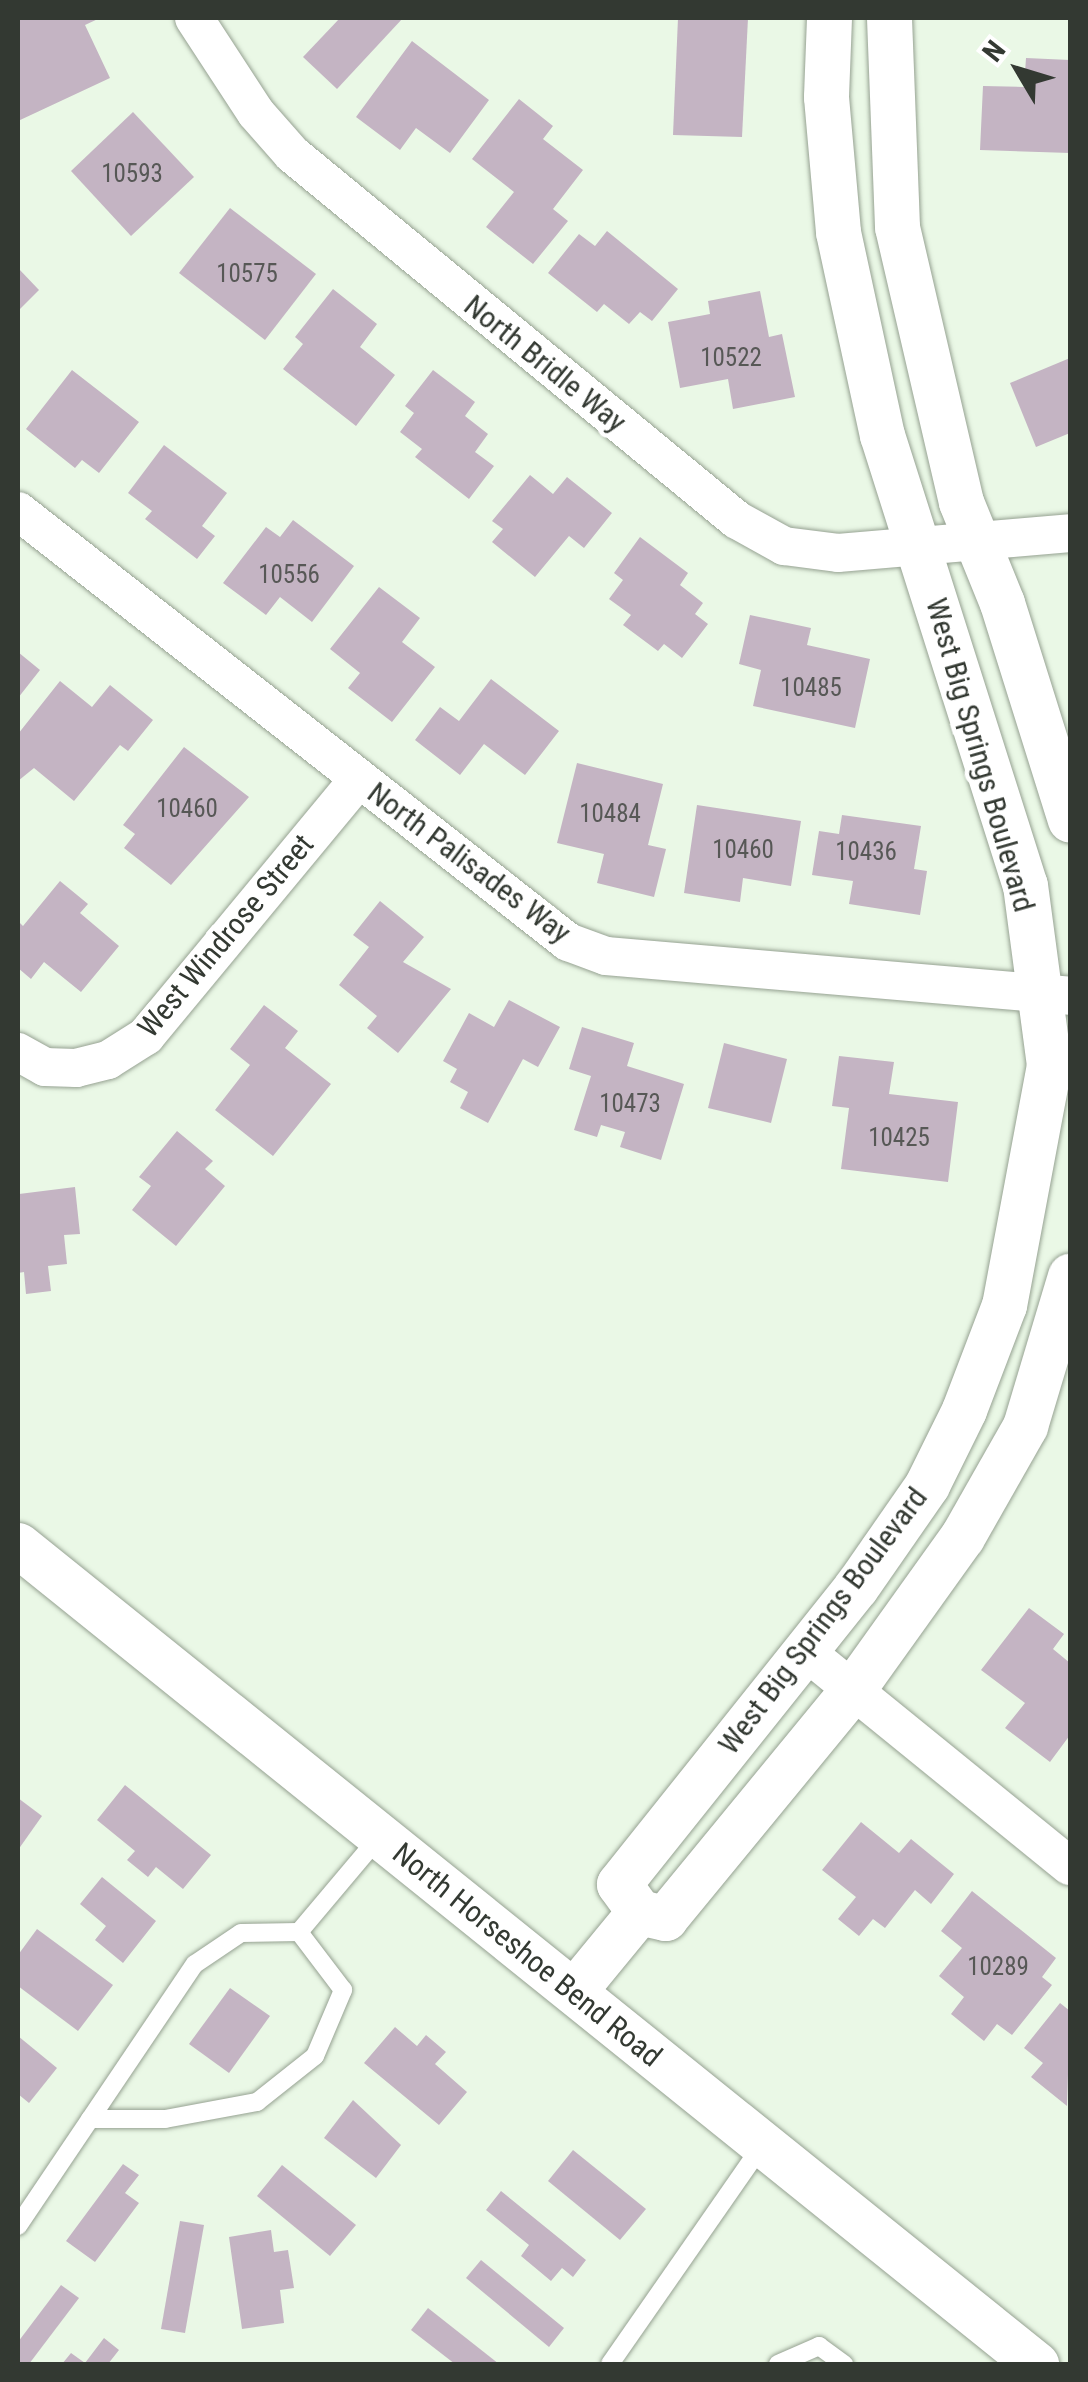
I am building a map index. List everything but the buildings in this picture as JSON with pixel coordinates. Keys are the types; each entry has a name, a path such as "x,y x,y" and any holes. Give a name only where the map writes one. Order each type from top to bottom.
{"street":[{"name":"North Bridle Way","path":"194,18 256,113 292,154 737,520 784,546 838,553 1070,534"},
{"name":"West Big Springs Boulevard","path":"829,18 826,97 838,232 882,435 1025,884 1055,994 1049,1065 1004,1304 964,1410 926,1486 806,1651 619,1884 639,1912 665,1918 852,1689 962,1537 1024,1426 1070,1276"},
{"name":"West Big Springs Boulevard","path":"889,18 897,227 961,502 980,544 1070,820"},
{"name":"North Palisades Way","path":"18,510 534,920 606,956 1055,994"},
{"name":"West Windrose Street","path":"18,1052 45,1067 76,1068 108,1060 146,1036 358,780"},
{"name":"North Horseshoe Bend Road","path":"18,1545 1036,2364"},
{"path":"806,1651 1070,1866"},
{"path":"574,1991 639,1912"}],"lane":[{"path":"18,2226 195,1964 241,1934 298,1932 379,1837"},
{"path":"90,2119 165,2120 257,2102 315,2056 343,1990 298,1932"},
{"path":"610,2364 763,2144"},
{"path":"778,2364 820,2346 844,2364"}]}
